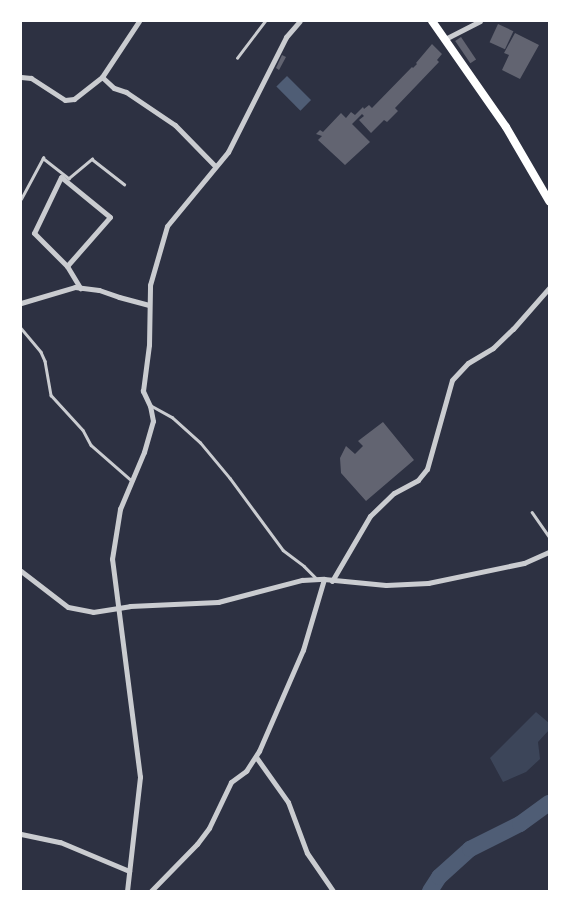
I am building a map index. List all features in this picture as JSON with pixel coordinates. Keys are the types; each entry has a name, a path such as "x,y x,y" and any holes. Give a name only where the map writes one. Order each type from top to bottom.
{"highway":[{"path":"432,21 506,127 549,201"}],"street":[{"path":"21,77 31,78 65,100 74,99 102,77 140,21"},
{"path":"127,891 140,777 130,712 128,672 112,559 120,509 144,452 152,421 150,406 143,391 149,345 150,285 167,226 237,136 286,37 300,21"},
{"path":"445,39 480,21"},
{"path":"102,77 114,88 126,92 175,125 215,166"},
{"path":"68,266 110,217 61,177 34,233 68,266 80,288"},
{"path":"21,303 74,287 99,290 119,298 149,305"},
{"path":"332,581 370,516 394,492 418,480 427,468 452,380 468,363 492,348 513,329 549,288"},
{"path":"21,570 68,607 93,612 118,608 218,602 302,580 324,579 386,585 428,583 524,563 549,552"},
{"path":"152,891 197,844 208,828 231,782 246,771 256,757 303,650 324,579"},
{"path":"256,757 288,802 308,853 333,891"},
{"path":"21,834 60,842 129,871"}],"lane":[{"path":"237,58 265,21"},
{"path":"21,199 43,158 69,178 92,159 124,184"},
{"path":"21,328 42,352 46,361 51,395 83,430 90,445 131,480"},
{"path":"150,406 172,416 200,442 268,527 283,550 304,566 317,580"},
{"path":"532,512 549,536"}],"shaded area":[{"path":"287,76 311,100 300,111 276,87"},
{"path":"536,712 549,723 549,730 538,742 540,759 526,772 503,782 490,758"}],"building":[{"path":"498,24 513,31 505,49 490,42"},
{"path":"515,33 539,45 520,79 502,70 509,55 504,53"},
{"path":"461,37 476,59 470,63 455,41"},
{"path":"432,44 442,54 437,60 439,62 395,108 398,111 387,122 384,120 371,133 359,120 364,116 362,114 352,124 370,142 345,165 318,140 322,136 316,134 320,130 323,132 341,113 346,118 351,112 355,115 363,107 364,109 369,105 372,108 417,64"},
{"path":"282,55 286,57 279,70 276,68"},
{"path":"383,422 414,460 366,501 341,473 340,458 346,446 355,454 363,446 358,441"}],"waterway":[{"path":"430,891 439,877 470,849 520,824 549,803"}]}
